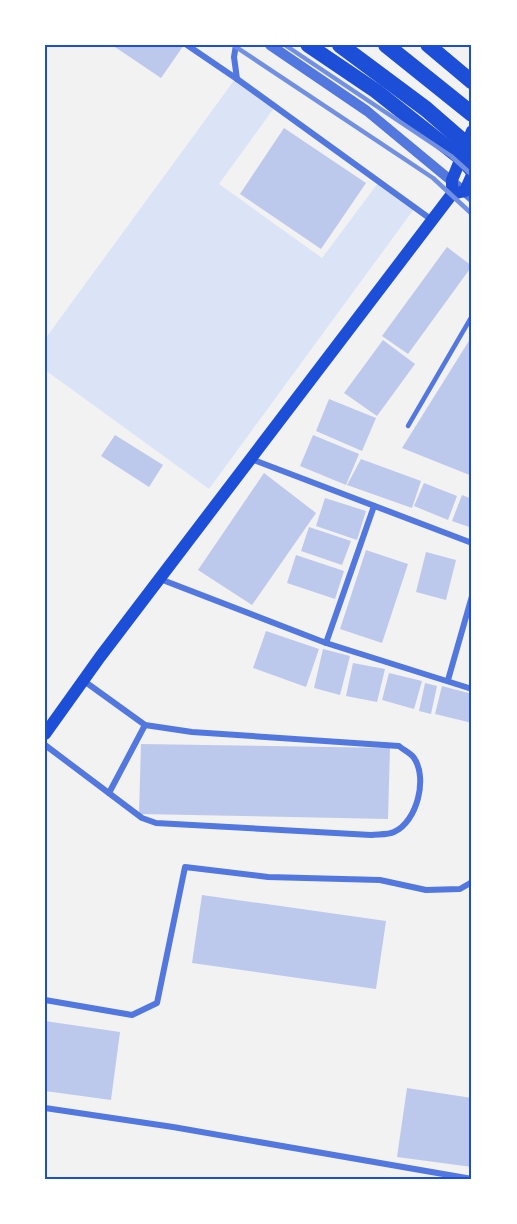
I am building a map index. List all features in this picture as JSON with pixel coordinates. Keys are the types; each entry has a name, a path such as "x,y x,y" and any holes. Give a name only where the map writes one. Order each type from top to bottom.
{"highway":[{"path":"308,45 376,91 469,160"},
{"path":"340,45 426,109 469,160"},
{"path":"386,45 472,114"},
{"path":"428,45 472,82"}],"main road":[{"path":"45,734 452,194 452,180 469,160 472,131"},
{"path":"452,194 468,194 472,175"}],"street":[{"path":"187,45 432,220"},
{"path":"236,45 234,57 237,79"},
{"path":"270,45 367,111 468,194"},
{"path":"251,459 472,543"},
{"path":"326,643 374,506"},
{"path":"160,579 326,643 472,689"},
{"path":"448,680 472,596"},
{"path":"45,745 142,818 156,823 371,835 394,833 410,819 421,796 414,758 399,746 192,732 145,725 84,681"},
{"path":"109,793 145,725"},
{"path":"45,1000 132,1015 157,1003 184,867 268,877 380,879 426,890 460,889 472,882"},
{"path":"45,1108 172,1127 472,1179"}],"lane":[{"path":"408,426 472,316"}],"shaded area":[{"path":"238,75 277,104 219,184 322,258 378,183 414,209 209,489 45,370 45,339"}],"building":[{"path":"112,45 184,45 161,78"},
{"path":"284,128 366,183 321,249 240,194"},
{"path":"447,247 472,266 408,354 382,336"},
{"path":"472,336 472,476 402,448"},
{"path":"383,340 415,364 377,416 344,393"},
{"path":"329,399 376,418 362,451 316,431"},
{"path":"115,435 163,465 149,487 101,456"},
{"path":"313,435 359,454 346,485 300,466"},
{"path":"361,459 421,481 412,508 347,485"},
{"path":"264,473 316,513 252,605 198,570"},
{"path":"424,483 457,496 448,520 414,506"},
{"path":"462,495 472,499 472,528 452,521"},
{"path":"325,498 366,511 357,540 316,526"},
{"path":"309,527 351,541 342,565 301,551"},
{"path":"366,550 408,564 382,643 340,629"},
{"path":"426,552 456,560 446,600 416,592"},
{"path":"296,555 344,571 335,599 287,583"},
{"path":"266,631 319,649 306,687 253,668"},
{"path":"323,649 350,656 340,695 314,688"},
{"path":"353,663 385,669 377,702 346,696"},
{"path":"389,673 422,681 414,709 382,700"},
{"path":"425,683 437,686 431,714 419,711"},
{"path":"442,686 472,694 472,723 435,714"},
{"path":"141,744 390,748 388,819 139,814"},
{"path":"202,895 386,921 376,989 192,963"},
{"path":"45,1021 120,1032 111,1100 45,1091"},
{"path":"407,1088 472,1098 472,1167 397,1157"}],"railway":[{"path":"233,45 433,178 472,214"},
{"path":"285,45 451,156 472,175"}]}
